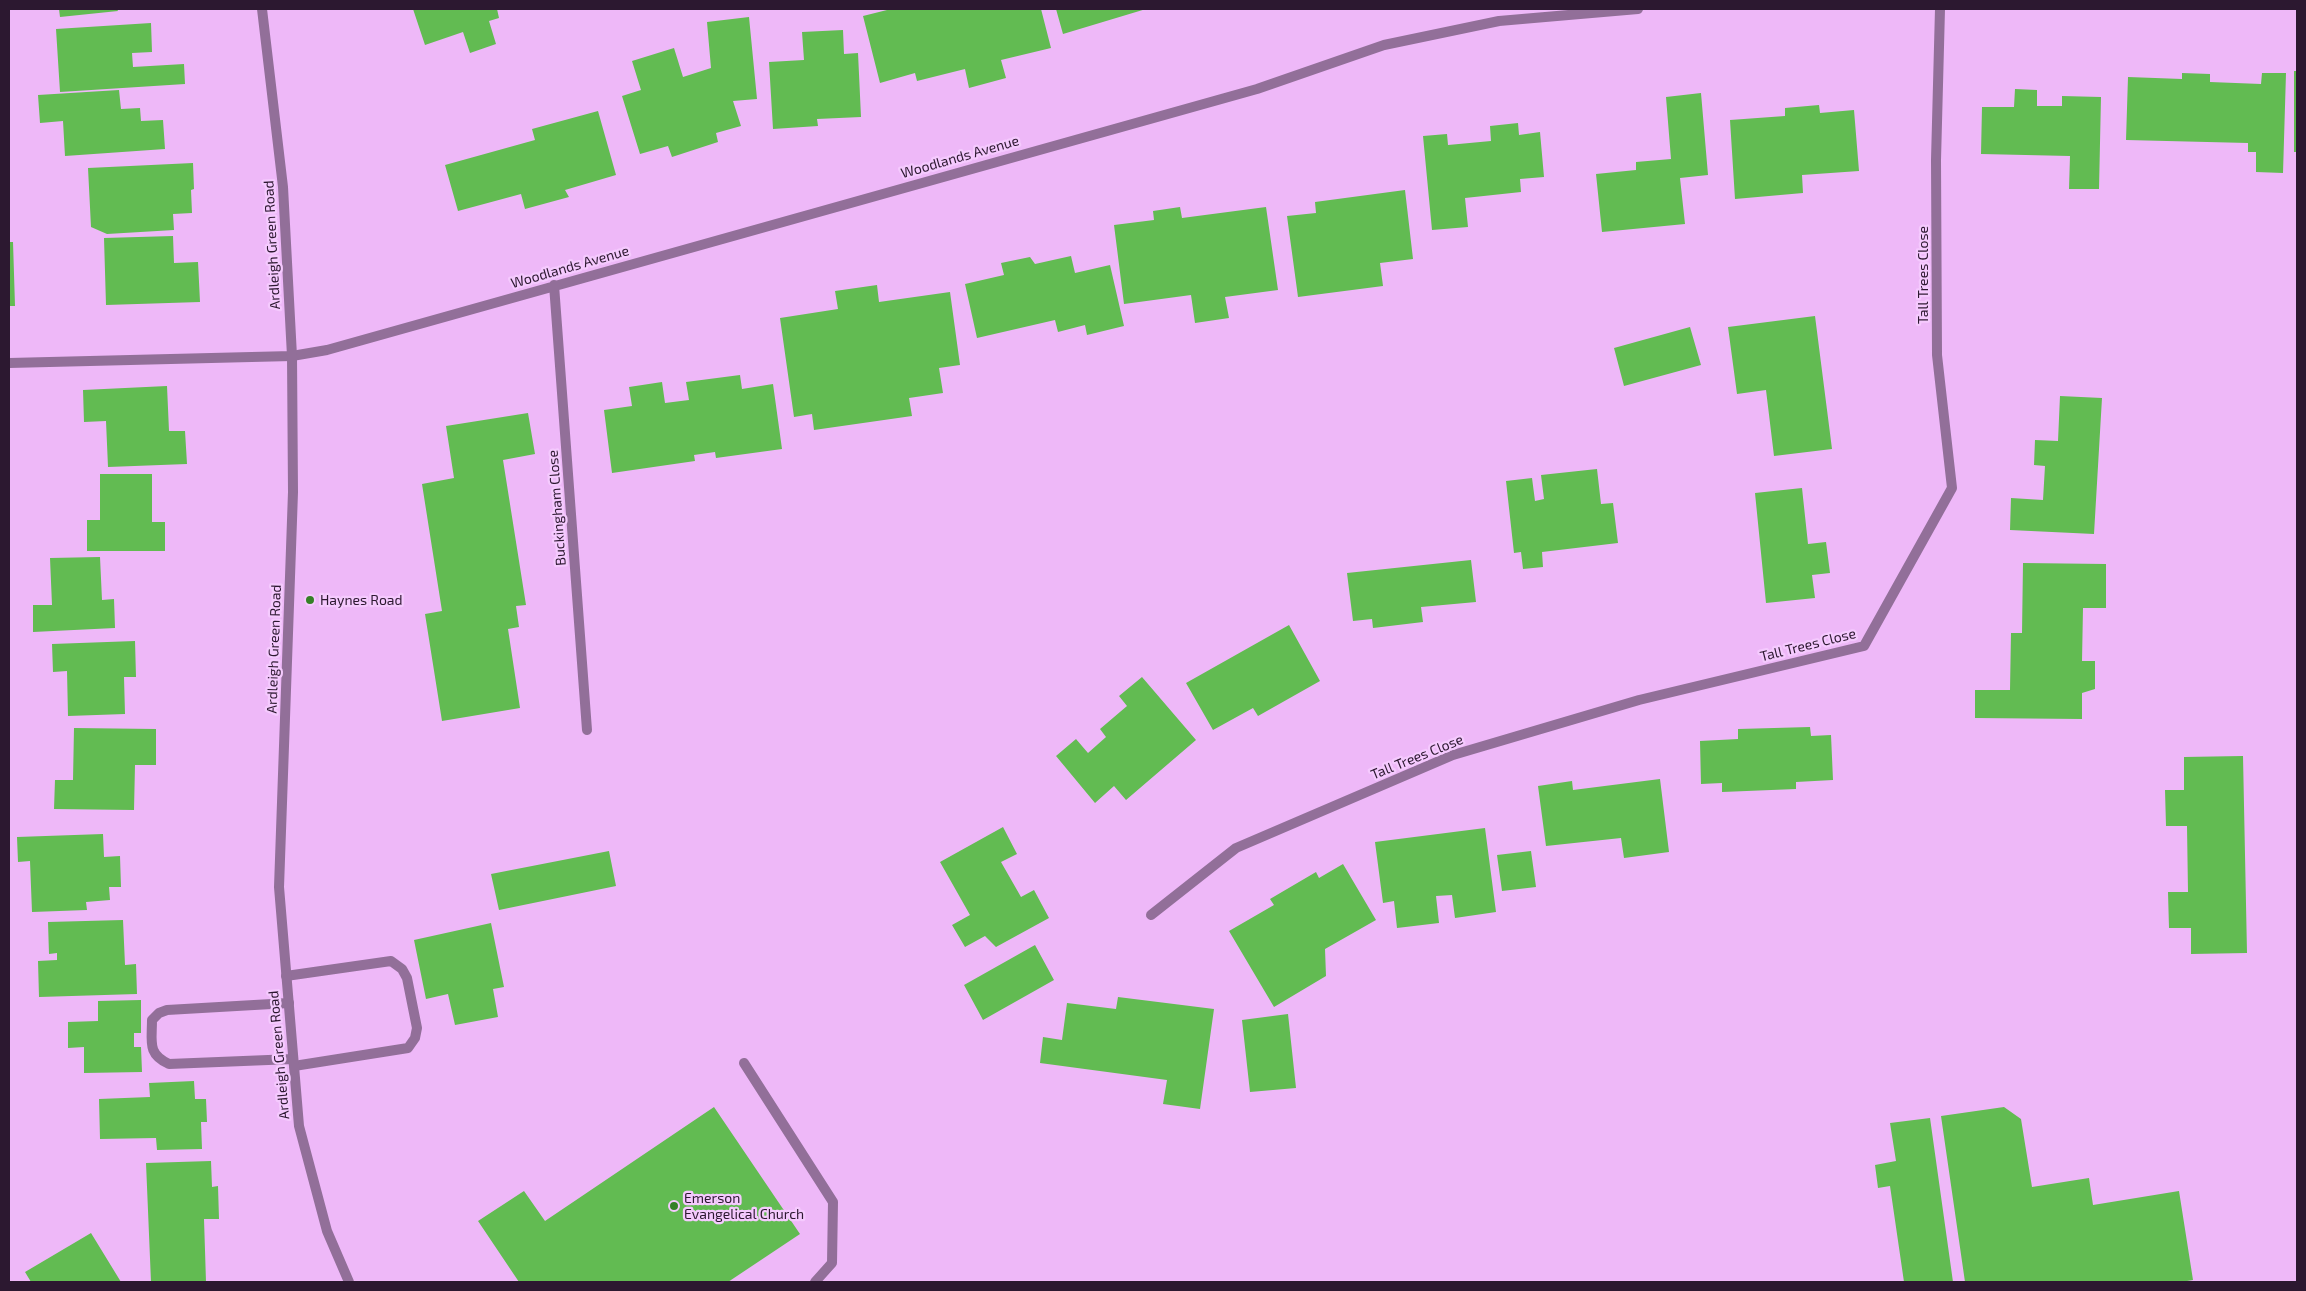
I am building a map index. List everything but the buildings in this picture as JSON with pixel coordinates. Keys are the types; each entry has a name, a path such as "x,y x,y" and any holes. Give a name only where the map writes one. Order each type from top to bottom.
{"street":[{"name":"Ardleigh Green Road","path":"262,9 283,186 292,356 293,492 279,887 299,1126 327,1231 349,1282"},
{"name":"Woodlands Avenue","path":"292,356 326,350 1257,89 1384,45 1499,21 1638,9"},
{"name":"Tall Trees Close","path":"1151,915 1236,848 1453,755 1639,700 1864,646 1952,488 1937,355 1936,160 1940,9"},
{"name":"Buckingham Close","path":"554,285 587,730"},
{"path":"9,363 292,356"},
{"path":"286,976 391,961 402,969 407,978 417,1028 415,1038 408,1048 293,1062 169,1064 156,1058 152,1050 152,1020 159,1013 167,1010 289,1003"},
{"path":"744,1063 833,1202 832,1263 815,1282"}],"place":[{"name":"Haynes Road","path":"310,600"},
{"name":"Emerson Evangelical Church","path":"674,1206"}]}
